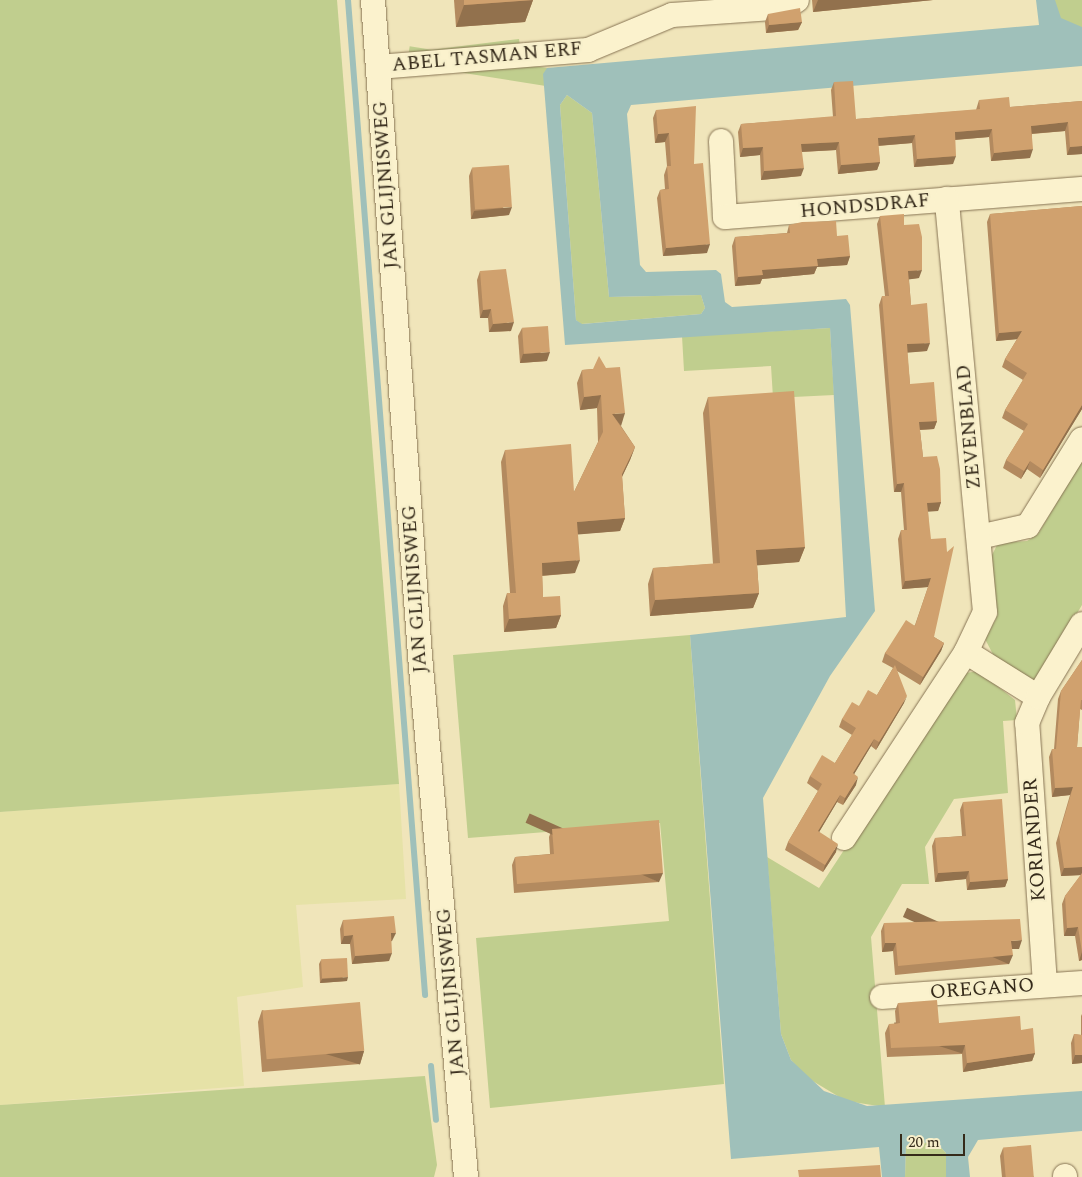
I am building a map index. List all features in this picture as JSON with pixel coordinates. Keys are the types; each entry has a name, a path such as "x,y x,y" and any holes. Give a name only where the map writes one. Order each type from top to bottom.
{"street":[{"name":"JAN GLIJNISWEG","path":"373,0 420,656 466,1177"},
{"name":"ABEL TASMAN ERF","path":"378,67 588,50 672,15 787,7 796,0"},
{"name":"HONDSDRAF","path":"721,140 726,217 1082,189"},
{"name":"ZEVENBLAD","path":"844,838 966,652 985,612 948,199"},
{"path":"979,537 1028,526 1082,439"},
{"name":"KORIANDER","path":"1045,984 1027,723 1038,697 1082,624"},
{"path":"966,652 1038,697"},
{"name":"OREGANO","path":"882,997 1045,984 1082,983"}],"shaded area":[{"path":"399,784 406,899 296,905 303,987 237,997 244,1086 0,1105 0,812"}],"green space":[{"path":"0,0 337,0 399,784 0,812"},
{"path":"1043,0 1082,0 1082,51"},
{"path":"519,39 520,47 407,61 406,53"},
{"path":"410,46 547,68 544,86 407,64"},
{"path":"567,95 592,113 609,297 701,295 705,308 701,314 581,324 576,320 560,105"},
{"path":"830,328 834,395 773,398 771,366 684,371 682,336"},
{"path":"1082,460 1082,605 1034,685 997,662 985,639 996,619 991,557 998,543 1027,541 1038,534"},
{"path":"690,635 724,1084 490,1108 476,938 669,921 660,823 468,838 453,655"},
{"path":"978,671 1015,700 1017,720 1003,721 1008,793 954,799 925,847 929,884 902,884 871,937 885,1107 846,1101 806,1077 791,1060 781,1034 767,857 819,888 960,674"},
{"path":"425,1076 437,1165 434,1177 0,1177 0,1105"},
{"path":"935,1141 946,1153 946,1177 905,1177 906,1146"}],"water":[{"path":"1036,0 1055,0 1061,18 1082,27 1082,66 631,105 627,114 640,265 646,272 716,270 721,274 725,302 732,307 846,299 850,305 875,611 830,676 763,798 781,1034 791,1060 824,1091 867,1106 1082,1091 1082,1131 978,1140 968,1157 970,1177 946,1177 946,1153 935,1141 906,1146 905,1177 882,1177 879,1147 731,1159 690,635 846,617 830,328 565,345 543,74 547,68 1039,25","holes":["567,95 592,113 609,297 701,295 705,308 701,314 582,324 576,320 560,105"]}],"building":[{"path":"464,0 533,0 464,5"},
{"path":"800,8 802,22 769,25 768,14"},
{"path":"853,81 856,119 980,109 979,100 1009,97 1010,107 1082,101 1082,146 1070,147 1068,122 1031,126 1033,149 994,153 992,129 955,132 956,156 917,159 915,135 878,138 880,162 841,165 839,142 801,144 804,168 764,171 763,147 743,148 741,124 836,116 834,82"},
{"path":"696,106 694,164 703,163 710,244 666,248 660,190 669,189 667,166 671,166 669,133 658,134 656,110"},
{"path":"509,165 512,207 475,209 472,168"},
{"path":"1082,206 1082,405 1043,470 1030,461 1024,471 1006,460 1028,424 1005,410 1027,373 1005,359 1022,331 999,333 990,214"},
{"path":"904,214 904,225 919,224 922,237 922,270 908,271 911,305 927,303 930,343 907,344 910,384 934,382 937,421 919,422 923,457 937,456 940,469 941,502 927,503 931,539 946,538 947,552 954,546 934,637 944,643 923,677 885,653 906,620 915,626 931,578 905,581 901,530 907,530 904,483 897,484 882,296 889,296 880,216"},
{"path":"836,221 837,236 848,235 850,256 817,259 818,266 762,270 763,275 738,277 735,237 790,233 789,225 802,222"},
{"path":"506,269 514,322 493,324 491,309 483,310 480,271"},
{"path":"548,326 550,352 524,354 522,328"},
{"path":"599,356 606,368 620,367 625,413 612,414 635,447 622,474 625,518 577,522 580,560 542,563 543,597 560,596 561,615 509,619 507,593 516,593 505,450 571,444 574,492 603,432 601,395 584,397 582,370 593,369"},
{"path":"794,391 805,547 756,550 759,593 655,600 653,568 720,563 708,397"},
{"path":"1082,660 1082,700 1077,747 1082,747 1082,867 1064,868 1059,835 1073,787 1055,788 1052,749 1056,749 1061,691"},
{"path":"895,665 907,696 879,742 874,739 853,773 858,777 845,798 840,795 818,831 838,844 825,865 788,842 822,784 810,776 822,755 835,763 856,728 842,719 852,702 859,706 868,690 877,695"},
{"path":"1002,799 1008,879 970,882 969,871 938,873 935,838 966,836 963,802"},
{"path":"659,820 663,873 517,884 515,857 554,854 552,829"},
{"path":"1082,873 1082,952 1078,927 1067,928 1065,896"},
{"path":"394,916 396,933 391,933 392,953 355,956 353,935 344,936 343,920"},
{"path":"1020,919 1022,940 1011,941 1013,955 898,966 896,943 885,943 884,923"},
{"path":"347,958 348,977 322,978 321,959"},
{"path":"937,1000 939,1023 1020,1016 1021,1030 1033,1028 1035,1053 967,1063 965,1045 891,1048 889,1024 900,1023 898,1003"},
{"path":"360,1002 364,1051 267,1059 262,1011"},
{"path":"1074,1034 1082,1035 1082,1055 1075,1055"},
{"path":"1031,1145 1034,1177 1006,1177 1003,1147"},
{"path":"880,1165 881,1177 799,1177 798,1170"}],"waterway":[{"path":"348,0 425,995"},
{"path":"431,1066 436,1120"}]}
